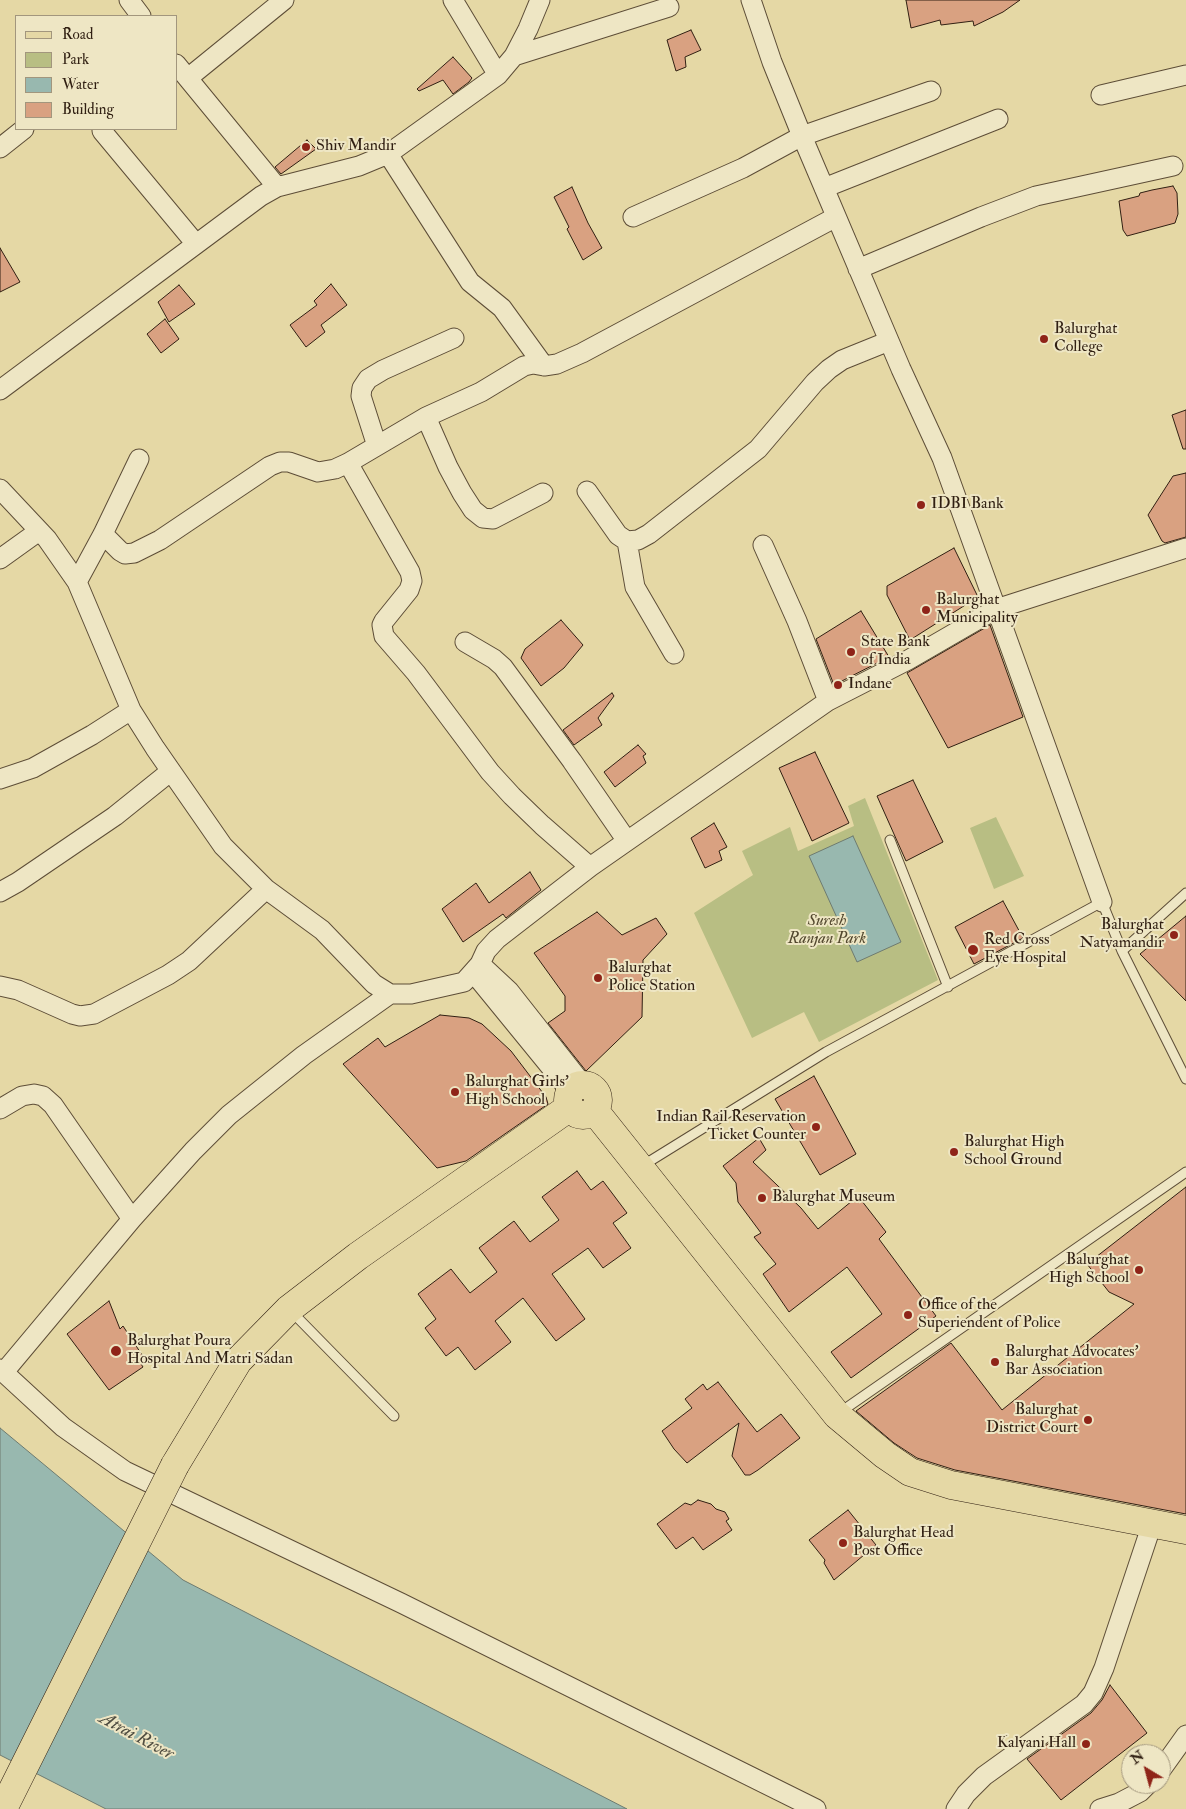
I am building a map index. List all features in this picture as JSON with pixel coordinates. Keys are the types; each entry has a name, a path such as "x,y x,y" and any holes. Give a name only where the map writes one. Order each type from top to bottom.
{"main road":[{"path":"3,1809 175,1465 238,1361 289,1310 358,1256 579,1099 640,1168 837,1415 885,1455 910,1472 951,1485 1186,1530"}],"street":[{"path":"129,0 140,15"},
{"path":"277,187 182,71 284,0"},
{"path":"453,0 498,75"},
{"path":"0,390 261,196 277,187 358,166 388,154 498,75 514,56 540,0"},
{"path":"751,0 772,62 802,136 889,341 942,458 1102,902"},
{"path":"514,56 669,7"},
{"path":"1101,95 1186,75"},
{"path":"633,217 743,168 802,136 931,91"},
{"path":"824,188 998,119"},
{"path":"0,148 23,130"},
{"path":"102,131 196,244"},
{"path":"388,154 470,282 502,308 544,366"},
{"path":"858,269 1036,196 1173,166"},
{"path":"103,534 120,551 125,554 134,554 160,540 275,464 289,462 318,472 327,472 348,463 426,417 481,392 524,366 557,364 582,353 836,217"},
{"path":"377,446 361,396 362,388 368,379 383,370 454,338"},
{"path":"587,491 618,535 627,541 638,540 650,534 758,449 815,382 829,369 842,360 889,341"},
{"path":"426,417 448,467 462,493 473,510 482,518 493,520 543,493"},
{"path":"77,582 103,534 139,459"},
{"path":"348,463 410,572 412,581 409,590 384,621 382,625 384,636 416,673 490,772 542,825 590,867"},
{"path":"0,489 47,539 77,582 131,710 223,846 266,889 322,930 374,984 390,994 411,994 464,982 477,968 486,951 497,940 590,867 828,701 908,660 996,609 1186,548"},
{"path":"0,559 39,531"},
{"path":"627,541 635,587 674,654"},
{"path":"763,545 798,621 828,701"},
{"path":"465,642 494,659 504,668 572,761 627,841"},
{"path":"0,779 33,768 92,735 131,710"},
{"path":"0,892 18,882 115,816 171,771"},
{"path":"0,986 18,990 72,1014 80,1016 94,1014 168,975 189,961 266,889"},
{"path":"477,968 579,1099"},
{"path":"390,994 304,1055 229,1115 193,1151 132,1219 2,1370 63,1427 125,1470 401,1603 816,1809"},
{"path":"0,1109 22,1096 34,1094 43,1096 48,1100 132,1219"},
{"path":"956,1809 966,1794 984,1776 1084,1704 1093,1693 1104,1668 1152,1524"},
{"path":"1171,1756 1186,1735"},
{"path":"1100,1809 1119,1803 1136,1794"}],"lane":[{"path":"890,840 948,987"},
{"path":"1122,951 1186,893"},
{"path":"640,1168 826,1052 1102,902 1122,951 1186,1080"},
{"path":"837,1415 1186,1172"},
{"path":"289,1310 394,1416"}],"green space":[{"name":"Suresh Ranjan Park","path":"865,798 938,980 819,1042 804,1012 752,1038 694,913 753,875 742,851 790,827 798,851 854,826 848,806"},
{"path":"996,817 1024,876 994,889 970,828"}],"water":[{"path":"853,836 901,942 857,962 809,856"},
{"name":"Atrai River","path":"0,1428 183,1580 627,1809 106,1809 0,1755"}],"building":[{"path":"906,0 1020,0 1003,12 974,26 973,21 941,25 940,20 911,28"},
{"path":"691,30 701,50 685,57 686,67 676,71 667,40"},
{"path":"453,57 472,78 469,82 453,94 443,80 419,91 417,89"},
{"name":"Shiv Mandir","path":"307,140 316,149 281,174 275,167"},
{"path":"1173,186 1177,193 1178,214 1175,223 1127,236 1123,230 1119,201 1139,196 1140,193"},
{"path":"572,187 588,223 602,248 583,260 567,229 569,227 554,197"},
{"path":"0,248 20,282 0,292"},
{"path":"331,284 347,305 321,325 325,332 306,347 290,325 317,305 314,301"},
{"path":"179,285 195,304 169,322 158,302"},
{"path":"165,319 179,339 161,353 147,334"},
{"path":"1186,410 1186,449 1183,449 1172,415"},
{"path":"1186,473 1186,537 1165,543 1162,541 1148,515 1173,476"},
{"name":"Balurghat Municipality","path":"954,548 978,597 910,640 887,595 887,586"},
{"name":"State Bank of India","path":"861,611 889,657 834,685 816,639"},
{"path":"561,620 583,645 564,668 541,686 521,658 525,649"},
{"path":"990,625 1023,717 948,748 907,673"},
{"path":"612,693 614,696 598,718 602,725 574,745 563,730"},
{"path":"638,745 646,754 643,756 646,763 615,787 604,772"},
{"path":"815,752 849,823 812,841 779,768"},
{"path":"913,780 943,842 906,861 877,796"},
{"path":"714,823 727,847 719,851 722,860 705,868 691,838"},
{"path":"530,872 541,890 506,918 503,914 463,942 442,909 476,883 489,903"},
{"path":"1003,901 1023,938 974,964 955,927"},
{"name":"Balurghat Police Station","path":"597,912 622,935 656,918 667,934 643,960 642,1017 586,1071 548,1023 565,1011 565,996 534,953"},
{"name":"Balurghat Natyamandir","path":"1186,916 1186,1001 1140,954"},
{"name":"Balurghat Girls' High School","path":"440,1015 469,1018 482,1024 511,1051 546,1097 548,1104 466,1161 437,1168 343,1064 378,1038 385,1047"},
{"name":"Indian Rail Reservation Ticket Counter","path":"814,1076 856,1154 820,1175 775,1099"},
{"path":"759,1138 766,1150 753,1162 801,1208 818,1229 858,1196 886,1232 879,1239 936,1316 851,1378 831,1352 882,1314 847,1267 789,1312 763,1274 776,1264 754,1237 761,1233 738,1202 736,1183 723,1166"},
{"path":"577,1171 591,1190 603,1181 627,1213 613,1223 631,1248 603,1268 588,1248 552,1274 585,1319 556,1341 523,1298 495,1321 511,1342 475,1370 458,1347 446,1356 425,1328 436,1319 418,1294 451,1269 470,1293 497,1272 479,1248 514,1221 530,1242 559,1220 542,1197"},
{"name":"Balurghat District Court","path":"1186,1187 1186,1514 955,1470 917,1458 894,1443 856,1411 951,1343 1002,1410 1134,1304 1109,1292 1087,1264"},
{"path":"109,1301 120,1329 123,1326 146,1361 141,1364 143,1367 109,1390 67,1334"},
{"path":"718,1382 757,1432 781,1414 800,1438 758,1470 750,1475 745,1475 732,1456 739,1423 687,1463 674,1449 662,1431 692,1408 685,1399 703,1384 707,1390"},
{"path":"698,1500 711,1504 716,1509 725,1512 729,1519 726,1521 732,1530 703,1550 693,1537 676,1549 657,1524 685,1503 691,1505"},
{"name":"Balurghat Head Post Office","path":"848,1510 876,1545 834,1580 824,1563 825,1560 809,1540"},
{"name":"Kalyani Hall","path":"1110,1685 1147,1733 1133,1744 1121,1744 1121,1753 1061,1800 1027,1759 1091,1713 1102,1700"}],"place":[{"name":"Shiv Mandir","path":"306,147"},
{"name":"Balurghat College","path":"1044,339"},
{"name":"IDBI Bank","path":"921,505"},
{"name":"Balurghat Municipality","path":"926,610"},
{"name":"State Bank of India","path":"851,652"},
{"name":"Indane","path":"838,685"},
{"name":"Balurghat Natyamandir","path":"1174,935"},
{"name":"Red Cross Eye Hospital","path":"973,950"},
{"name":"Balurghat Police Station","path":"598,978"},
{"name":"Balurghat Girls' High School","path":"455,1092"},
{"name":"Indian Rail Reservation Ticket Counter","path":"816,1127"},
{"name":"Balurghat High School Ground","path":"954,1152"},
{"name":"Balurghat Museum","path":"762,1198"},
{"name":"Balurghat High School","path":"1139,1270"},
{"name":"Office of the Superiendent of Police","path":"908,1315"},
{"name":"Balurghat Poura Hospital And Matri Sadan","path":"116,1351"},
{"name":"Balurghat Advocates' Bar Association","path":"995,1362"},
{"name":"Balurghat District Court","path":"1088,1420"},
{"name":"Balurghat Head Post Office","path":"843,1543"},
{"name":"Kalyani Hall","path":"1086,1744"}]}
